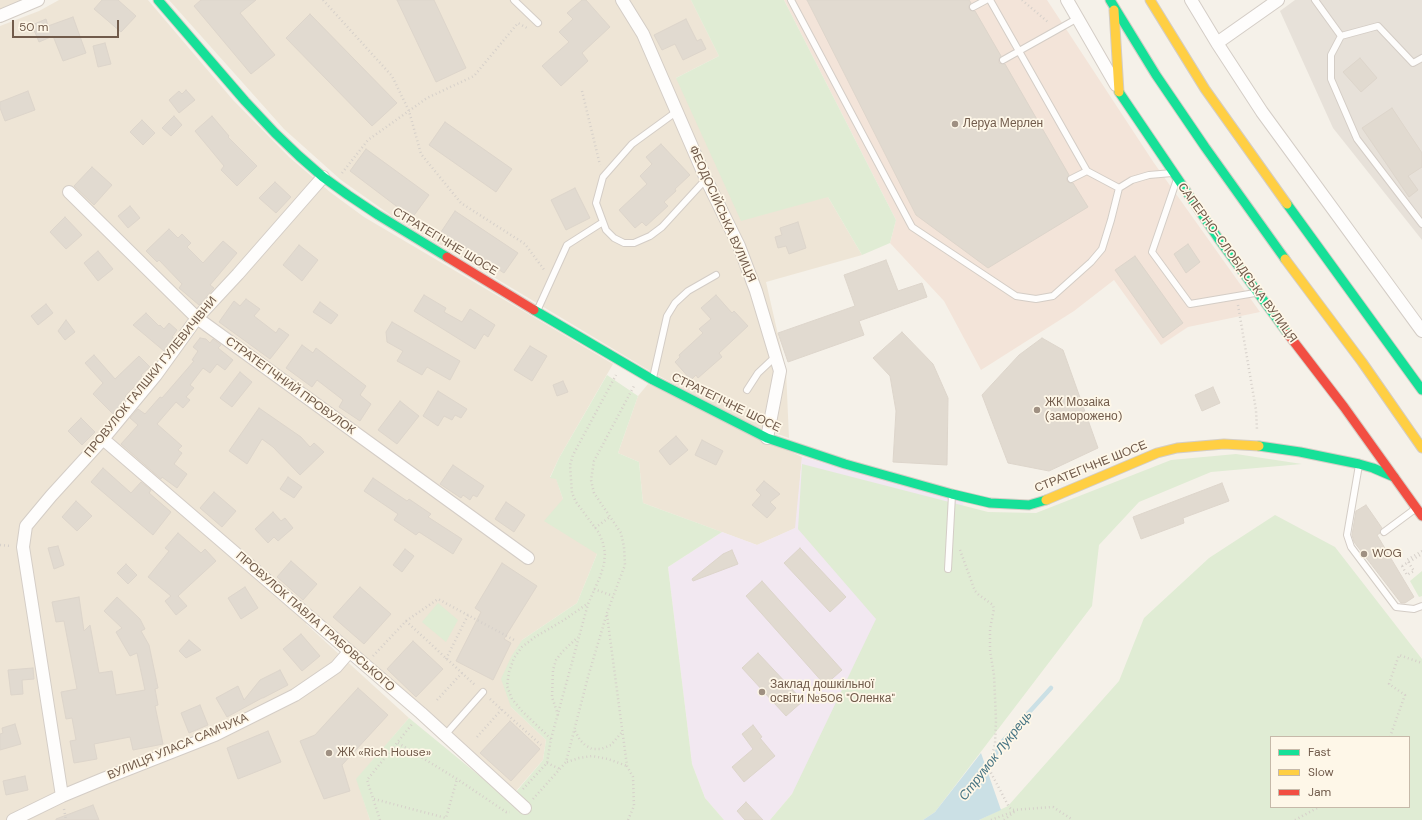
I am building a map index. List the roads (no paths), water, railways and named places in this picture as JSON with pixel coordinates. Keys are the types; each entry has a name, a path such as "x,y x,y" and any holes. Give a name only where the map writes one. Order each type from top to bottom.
{"street":[{"path":"0,16 38,0"},
{"name":"СТРАТЕГІЧНЕ ШОСЕ","path":"158,0 245,102 289,147 323,177 378,215 623,363 653,380 767,438 838,462 952,494 990,502 1014,505 1029,505 1046,500 1157,453 1177,448 1216,444 1264,446 1300,452 1359,464 1394,477"},
{"name":"ФЕОДОСІЙСЬКА ВУЛИЦЯ","path":"622,0 643,34 706,180 739,246 756,291 780,371 767,438"},
{"name":"САПЕРНО-СЛОБІДСЬКА ВУЛИЦЯ","path":"1067,0 1119,92 1175,176 1258,293 1344,407 1422,516"},
{"path":"1150,0 1205,89 1248,151 1422,390"},
{"path":"1191,0 1216,43 1262,112 1422,331"},
{"path":"1216,43 1278,0"},
{"path":"1112,3 1119,92"},
{"path":"1112,3 1156,75 1205,147 1272,241 1362,362 1422,448"},
{"name":"ПРОВУЛОК ГАЛШКИ ГУЛЕВИЧІВНИ","path":"62,796 23,547 26,526 103,439 156,375 197,318 323,177"},
{"name":"СТРАТЕГІЧНИЙ ПРОВУЛОК","path":"69,192 197,318 528,558"},
{"name":"ПРОВУЛОК ПАВЛА ГРАБОВСЬКОГО","path":"103,439 421,713 525,808"},
{"name":"ВУЛИЦЯ УЛАСА САМЧУКА","path":"13,820 62,796 215,735 296,695 336,667 349,652"}],"lane":[{"path":"514,0 538,24"},
{"path":"791,0 912,227 1016,296 1036,299 1053,296 1091,262 1102,249 1112,220 1119,188 1132,180 1149,175 1175,176 1152,252 1190,304 1258,293"},
{"path":"973,7 986,0"},
{"path":"990,0 1087,171 1119,188"},
{"path":"1315,0 1341,36"},
{"path":"1003,60 1078,18"},
{"path":"1422,58 1413,63 1378,26 1341,36 1331,55 1331,79 1357,139 1422,224"},
{"path":"676,112 632,144 603,177 596,203 606,230 614,238 624,243 634,243 650,236 662,227 706,180"},
{"path":"1071,179 1087,171"},
{"path":"537,312 567,245 603,222"},
{"path":"653,380 667,316 675,303 688,291 716,275"},
{"path":"747,390 758,373 775,357"},
{"path":"1359,464 1352,515 1347,534 1351,547 1396,607 1414,609 1422,606"},
{"path":"948,569 952,494"},
{"path":"1384,532 1416,508"},
{"path":"445,735 483,692"}],"waterway":[{"name":"Струмок Лукрець","path":"983,776 1003,741 1051,688"}],"place":[{"name":"Леруа Мерлен","path":"955,124"},
{"name":"ЖК Мозаіка (заморожено)","path":"1037,410"},
{"name":"WOG","path":"1364,554"},
{"name":"Заклад дошкільної освіти №506 \"Оленка\"","path":"762,692"},
{"name":"ЖК «Rich House»","path":"329,753"}]}
